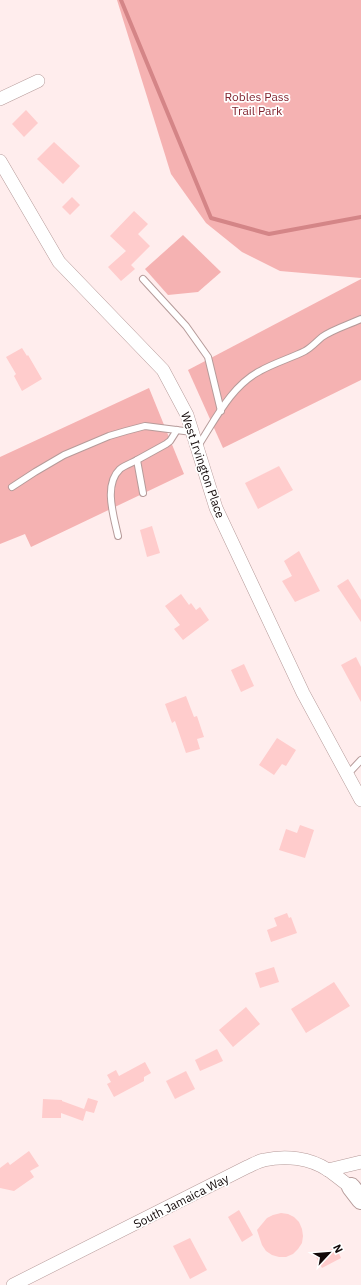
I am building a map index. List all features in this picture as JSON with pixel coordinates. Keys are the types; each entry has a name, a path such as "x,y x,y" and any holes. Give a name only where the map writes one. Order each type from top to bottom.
{"street":[{"path":"0,98 38,81"},
{"name":"West Irvington Place","path":"0,161 59,262 163,370 187,415 216,508 303,693 361,800"},
{"name":"South Jamaica Way","path":"13,1285 263,1160 282,1158 313,1162 328,1170 356,1194"},
{"path":"328,1170 361,1162"}],"lane":[{"path":"144,278 186,326 208,358 221,412"},
{"path":"197,447 232,395 248,379 260,371 306,350 332,332 361,319"},
{"path":"12,487 64,455 126,430 146,426 193,432"},
{"path":"118,536 111,507 112,484 115,476 120,469 166,444 170,441 177,430"},
{"path":"137,460 144,493"},
{"path":"347,775 361,760"}],"green space":[{"name":"Robles Pass Trail Park","path":"117,0 361,0 361,278 280,271 242,252 206,223 171,174"},
{"path":"183,235 221,272 198,292 168,295 145,269"},
{"path":"361,279 361,380 223,448 188,370"},
{"path":"149,388 184,474 31,547 25,534 0,544 0,457"}],"building":[{"path":"26,110 38,123 24,137 12,124"},
{"path":"54,142 80,166 63,184 37,159"},
{"path":"72,197 80,205 70,215 62,207"},
{"path":"134,211 148,224 138,234 150,246 131,265 135,269 121,281 108,267 126,251 110,236"},
{"path":"22,348 27,356 28,355 42,379 22,391 14,376 16,374 6,357"},
{"path":"279,466 293,490 258,509 245,483"},
{"path":"152,526 160,553 147,557 140,530"},
{"path":"299,551 320,591 295,602 282,581 292,576 284,561"},
{"path":"348,579 361,600 361,622 337,586"},
{"path":"181,594 189,605 191,603 196,610 200,607 209,620 183,640 174,629 180,625 165,606"},
{"path":"356,657 361,667 361,702 341,665"},
{"path":"244,664 254,686 241,692 231,670"},
{"path":"186,696 194,717 197,716 204,737 197,739 200,749 186,753 175,721 172,723 165,704"},
{"path":"277,738 296,750 286,766 282,764 274,775 259,765"},
{"path":"300,825 314,830 305,858 279,850 286,829 297,833"},
{"path":"287,913 289,918 291,917 297,933 271,942 267,930 277,926 274,918"},
{"path":"274,967 279,982 260,988 255,973"},
{"path":"334,982 350,1006 306,1033 291,1009"},
{"path":"246,1007 260,1024 233,1047 219,1030"},
{"path":"217,1049 223,1061 200,1071 195,1060"},
{"path":"145,1062 151,1073 144,1077 144,1081 114,1097 107,1084 111,1082 107,1075 116,1070 119,1076"},
{"path":"186,1071 195,1089 175,1099 166,1081"},
{"path":"88,1098 98,1101 94,1113 86,1111 83,1121 61,1113 61,1118 42,1118 43,1099 62,1100 84,1109"},
{"path":"29,1151 39,1166 30,1171 34,1177 14,1191 0,1188 0,1168 8,1162 10,1165"},
{"path":"239,1210 253,1235 242,1242 228,1217"},
{"path":"281,1213 294,1217 299,1222 303,1236 302,1243 298,1249 293,1254 286,1257 272,1255 266,1251 262,1245 257,1230 267,1218"},
{"path":"190,1238 207,1270 190,1279 173,1246"},
{"path":"336,1247 341,1258 322,1268 316,1257"}],"waterway":[{"path":"121,0 211,218 269,234 361,217"}]}
